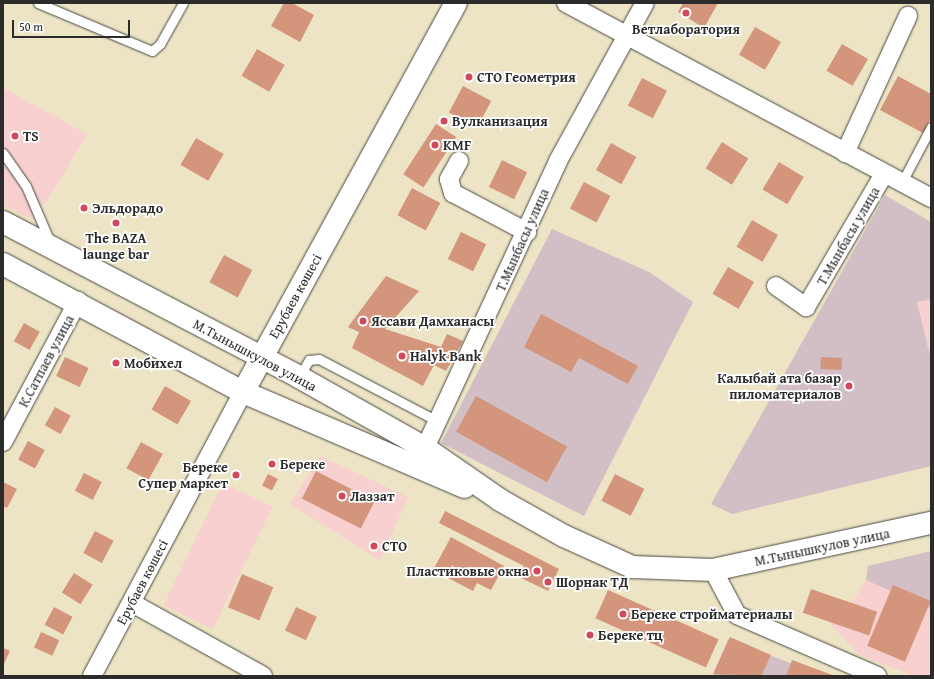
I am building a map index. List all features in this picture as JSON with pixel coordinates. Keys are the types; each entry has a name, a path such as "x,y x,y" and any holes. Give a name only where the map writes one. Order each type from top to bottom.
{"main road":[{"name":"Ерубаев көшесі","path":"243,392 456,3"},
{"name":"М.Тынышкулов улица","path":"3,222 52,246 299,377 425,448 500,500 564,536 632,567 713,570 931,523"},
{"name":"М.Тынышкулов улица","path":"3,264 78,301 243,392 387,456 500,500"}],"street":[{"path":"566,3 626,36"},
{"name":"Т.Мынбасы улица","path":"425,448 527,232 558,161 645,3"},
{"path":"845,153 908,16"},
{"name":"Т.Мынбасы улица","path":"626,36 931,198"},
{"path":"458,161 449,179 453,193 527,232"},
{"name":"Т.Мынбасы улица","path":"776,286 806,307 884,174"},
{"name":"К.Сатпаев улица","path":"3,442 78,301"},
{"name":"Ерубаев көшесі","path":"92,676 243,392"},
{"path":"713,570 737,615 877,676"},
{"path":"132,603 263,676"}],"lane":[{"path":"38,3 152,51 160,44 183,3"},
{"path":"902,182 931,127"},
{"path":"3,153 26,186 52,246"},
{"path":"299,377 310,360 319,359 437,421"}],"shaded area":[{"path":"3,88 87,134 48,200 28,218 3,205"},
{"name":"Калыбай ата базар пиломатериалов","path":"885,195 931,222 931,299 917,302 931,360 931,466 732,514 711,504"},
{"path":"552,229 649,272 693,302 584,516 441,443"},
{"path":"931,299 931,360 917,301"},
{"path":"320,456 408,497 380,560 290,504"},
{"path":"223,483 272,507 213,629 163,605"},
{"path":"931,551 931,609 866,580 868,566"},
{"path":"866,580 931,609 931,676 914,676 859,655 830,623 856,597"},
{"path":"728,639 823,676 713,676"}],"building":[{"path":"284,3 292,3 314,15 300,42 271,26"},
{"path":"683,3 718,3 704,28 678,12"},
{"path":"755,27 781,42 765,70 739,55"},
{"path":"842,44 868,59 852,86 826,71"},
{"path":"257,49 285,65 269,92 242,76"},
{"path":"898,76 931,94 931,118 923,133 880,110"},
{"path":"642,78 667,91 653,118 628,106"},
{"path":"463,86 491,101 477,128 449,112"},
{"path":"436,124 456,137 423,187 403,174"},
{"path":"196,138 224,154 208,181 180,165"},
{"path":"722,142 748,158 732,185 706,168"},
{"path":"611,143 636,157 621,184 596,170"},
{"path":"502,160 527,172 514,199 489,187"},
{"path":"779,162 804,177 787,204 763,189"},
{"path":"584,182 610,196 596,223 570,208"},
{"path":"412,188 440,203 426,230 397,215"},
{"path":"752,220 778,235 762,262 736,247"},
{"path":"461,232 486,244 473,271 448,259"},
{"path":"224,255 252,270 238,297 209,282"},
{"path":"728,267 754,282 738,309 712,294"},
{"path":"386,276 419,291 385,329 441,347 447,334 463,341 446,371 434,365 423,386 352,348 359,332 348,327"},
{"path":"541,314 638,366 628,384 579,358 571,372 524,347"},
{"path":"24,323 40,332 30,350 14,341"},
{"path":"65,357 89,368 80,387 56,376"},
{"path":"821,357 842,358 841,370 820,369"},
{"path":"165,386 191,401 177,424 152,409"},
{"path":"476,396 567,446 547,482 456,432"},
{"path":"55,407 71,416 61,434 45,425"},
{"path":"28,441 45,450 35,468 18,460"},
{"path":"141,442 163,454 148,480 126,468"},
{"path":"316,471 375,501 361,529 302,499"},
{"path":"84,473 102,482 93,500 75,491"},
{"path":"268,474 278,479 272,491 262,486"},
{"path":"615,474 644,489 631,516 601,501"},
{"path":"3,482 17,489 7,508 3,506"},
{"path":"445,511 559,569 548,591 519,577 524,566 439,523"},
{"path":"95,531 114,541 102,563 83,553"},
{"path":"451,537 504,566 491,590 477,583 473,591 433,570"},
{"path":"74,573 93,585 80,604 62,593"},
{"path":"242,574 273,587 259,620 228,607"},
{"path":"893,585 931,601 905,662 867,646"},
{"path":"811,589 877,612 869,635 803,613"},
{"path":"608,590 719,639 706,668 595,618"},
{"path":"54,607 73,617 63,635 45,625"},
{"path":"296,607 317,617 306,640 285,631"},
{"path":"41,632 59,640 52,656 34,648"},
{"path":"730,637 771,655 761,676 713,674"},
{"path":"3,648 10,651 3,666"},
{"path":"792,660 835,676 786,676"}],"place":[{"name":"Ветлаборатория","path":"686,13"},
{"name":"СТО Геометрия","path":"469,77"},
{"name":"Вулканизация","path":"444,121"},
{"name":"TS","path":"15,136"},
{"name":"KMF","path":"435,145"},
{"name":"Эльдорадо","path":"84,208"},
{"name":"The BAZA launge bar","path":"116,223"},
{"name":"Яссави Дамханасы","path":"363,321"},
{"name":"Halyk Bank","path":"402,356"},
{"name":"Мобихел","path":"116,363"},
{"name":"Калыбай ата базар пиломатериалов","path":"849,386"},
{"name":"Береке","path":"272,464"},
{"name":"Береке Супер маркет","path":"236,475"},
{"name":"Лаззат","path":"342,496"},
{"name":"СТО","path":"374,546"},
{"name":"Пластиковые окна","path":"537,571"},
{"name":"Шорнак ТД","path":"548,582"},
{"name":"Береке стройматериалы","path":"623,614"},
{"name":"Береке тц","path":"590,635"}]}
